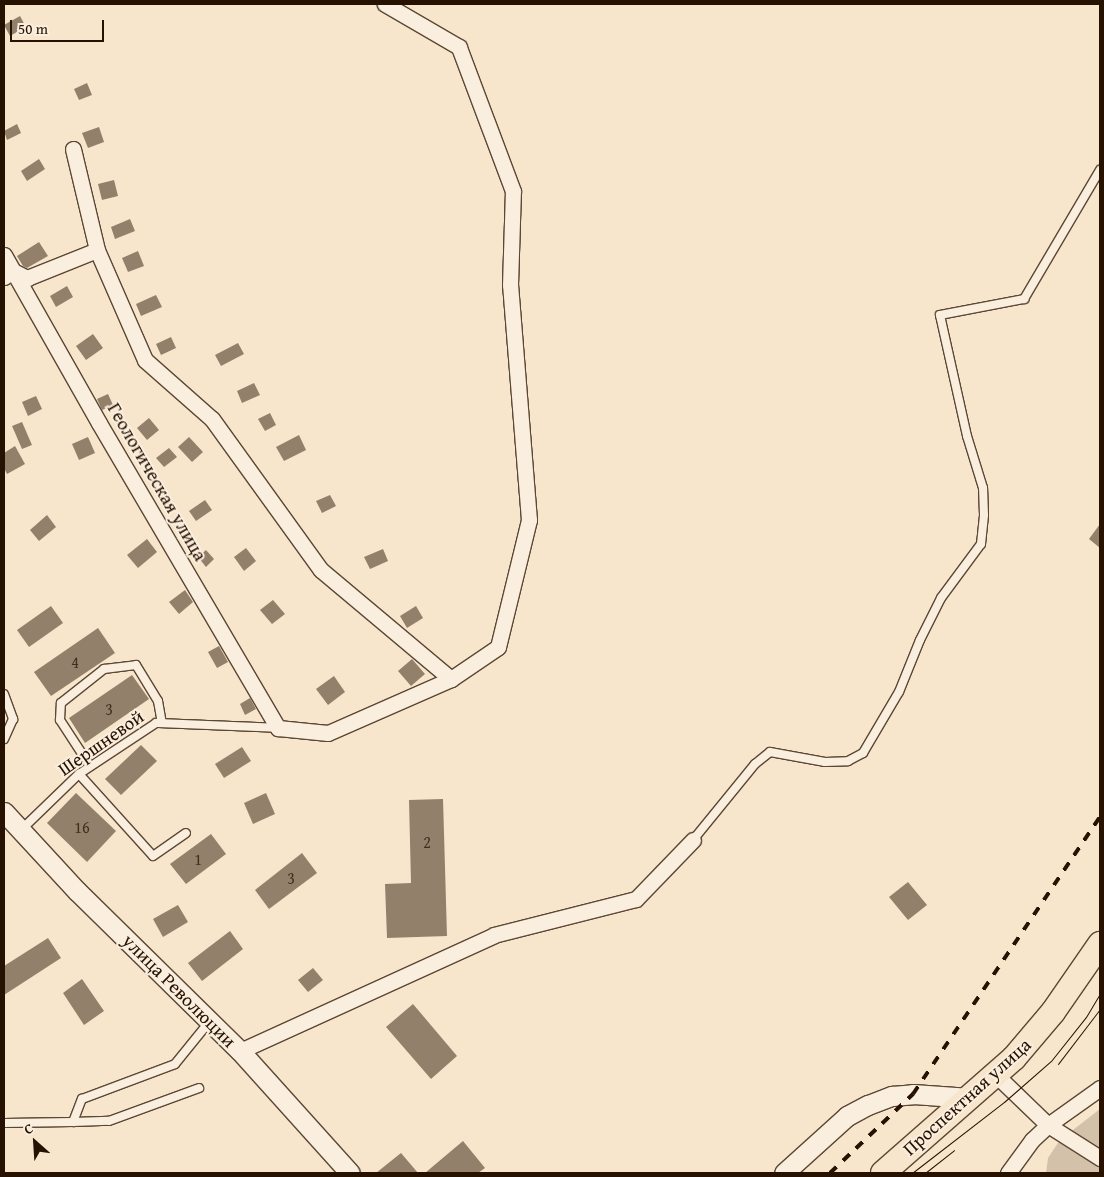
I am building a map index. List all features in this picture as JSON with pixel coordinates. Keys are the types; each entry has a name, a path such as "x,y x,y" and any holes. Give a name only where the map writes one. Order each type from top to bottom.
{"main road":[{"name":"Проспектная улица","path":"883,1173 970,1098 1035,1036 1075,983 1100,944"}],"street":[{"path":"278,728 328,733 451,679 498,647 529,520 510,285 513,191 458,47 385,4"},
{"path":"74,149 97,250 145,360 212,420 321,570 451,679"},
{"path":"9,274 27,278 97,250"},
{"name":"Геологическая улица","path":"4,255 9,274 278,728"},
{"name":"улица Революции","path":"4,812 77,891 240,1051 350,1173"},
{"path":"240,1051 494,934 636,899 693,840"},
{"path":"995,1074 1048,1125 1100,1158"},
{"path":"1008,1173 1032,1140 1048,1125 1100,1088"},
{"path":"784,1173 847,1116 868,1104 892,1096 912,1094 970,1098"}],"lane":[{"path":"693,840 755,764 770,752 824,762 848,761 864,753 899,692 920,640 942,598 981,544 984,488 967,436 940,315 1024,298 1100,170"},
{"path":"90,766 60,720 61,703 104,669 136,665 158,701 162,723"},
{"path":"4,694 14,719 4,738"},
{"name":"Шершневой","path":"20,831 79,774 156,723 278,728"},
{"path":"79,774 153,856 186,833"},
{"path":"73,1122 82,1099 175,1064 210,1021"},
{"path":"4,1124 110,1120 199,1088"}],"shaded area":[{"path":"1100,1109 1100,1173 1046,1173 1048,1158 1060,1140"}],"building":[{"path":"20,16 26,27 10,36 4,25"},
{"path":"87,83 92,95 79,100 74,89"},
{"path":"17,124 21,133 7,140 4,131"},
{"path":"99,127 104,142 88,148 82,133"},
{"path":"39,159 45,169 27,181 21,171"},
{"path":"114,180 118,196 102,200 98,184"},
{"path":"130,219 135,231 115,239 111,227"},
{"path":"39,242 48,256 27,268 23,266 17,256"},
{"path":"138,251 144,266 128,272 122,258"},
{"path":"67,286 73,297 56,307 50,296"},
{"path":"156,295 162,307 141,316 136,304"},
{"path":"93,334 103,348 86,360 76,346"},
{"path":"171,337 176,348 161,355 156,344"},
{"path":"238,343 244,354 221,366 215,355"},
{"path":"254,383 260,395 242,403 237,391"},
{"path":"108,394 113,405 102,410 97,399"},
{"path":"36,396 42,409 28,416 22,402"},
{"path":"270,413 276,425 265,431 258,419"},
{"path":"149,418 159,430 147,440 137,428"},
{"path":"22,422 32,445 22,449 12,426"},
{"path":"299,435 306,450 284,461 276,447"},
{"path":"88,437 95,453 79,460 72,444"},
{"path":"189,437 203,452 192,462 178,447"},
{"path":"15,446 25,464 7,474 4,468 4,453"},
{"path":"169,448 177,457 164,467 156,458"},
{"path":"330,495 336,506 322,513 316,501"},
{"path":"205,500 212,510 196,521 189,511"},
{"path":"47,515 56,527 39,541 30,530"},
{"path":"1100,524 1100,548 1089,539"},
{"path":"147,539 157,552 138,568 127,555"},
{"path":"246,548 256,561 244,571 234,557"},
{"path":"383,549 388,561 370,569 364,557"},
{"path":"206,550 214,559 206,567 198,557"},
{"path":"185,590 193,602 179,614 169,602"},
{"path":"273,600 285,614 272,624 260,610"},
{"path":"51,606 63,623 29,647 17,630"},
{"path":"416,606 423,618 407,628 400,616"},
{"path":"98,628 115,653 51,696 34,672"},
{"path":"219,646 228,662 217,668 208,652"},
{"path":"412,659 425,674 411,686 398,671"},
{"path":"132,675 149,699 85,743 69,718"},
{"path":"334,676 345,692 328,705 316,689"},
{"path":"250,698 256,709 245,715 240,704"},
{"path":"141,745 157,761 121,795 105,779"},
{"path":"242,747 251,761 224,778 215,764"},
{"path":"76,793 116,831 87,862 47,823"},
{"path":"266,793 275,814 253,824 244,803"},
{"path":"443,799 447,936 387,938 385,884 411,883 409,800"},
{"path":"211,834 226,854 186,884 170,864"},
{"path":"302,853 317,873 269,909 255,890"},
{"path":"908,882 927,905 908,920 889,897"},
{"path":"178,905 188,922 163,937 153,919"},
{"path":"230,931 243,949 202,981 188,963"},
{"path":"48,938 61,958 4,995 4,966"},
{"path":"313,968 323,980 308,992 298,980"},
{"path":"82,979 104,1011 84,1025 63,993"},
{"path":"413,1004 457,1056 431,1079 386,1027"},
{"path":"463,1141 485,1168 478,1173 425,1173"},
{"path":"401,1153 418,1173 376,1173"}],"tram line":[{"path":"912,1173 1004,1102 1051,1061 1086,1017 1100,994"},
{"path":"1058,1064 1100,1009"},
{"path":"925,1173 954,1150"}],"railway":[{"path":"830,1173 913,1094 1100,817"}]}
